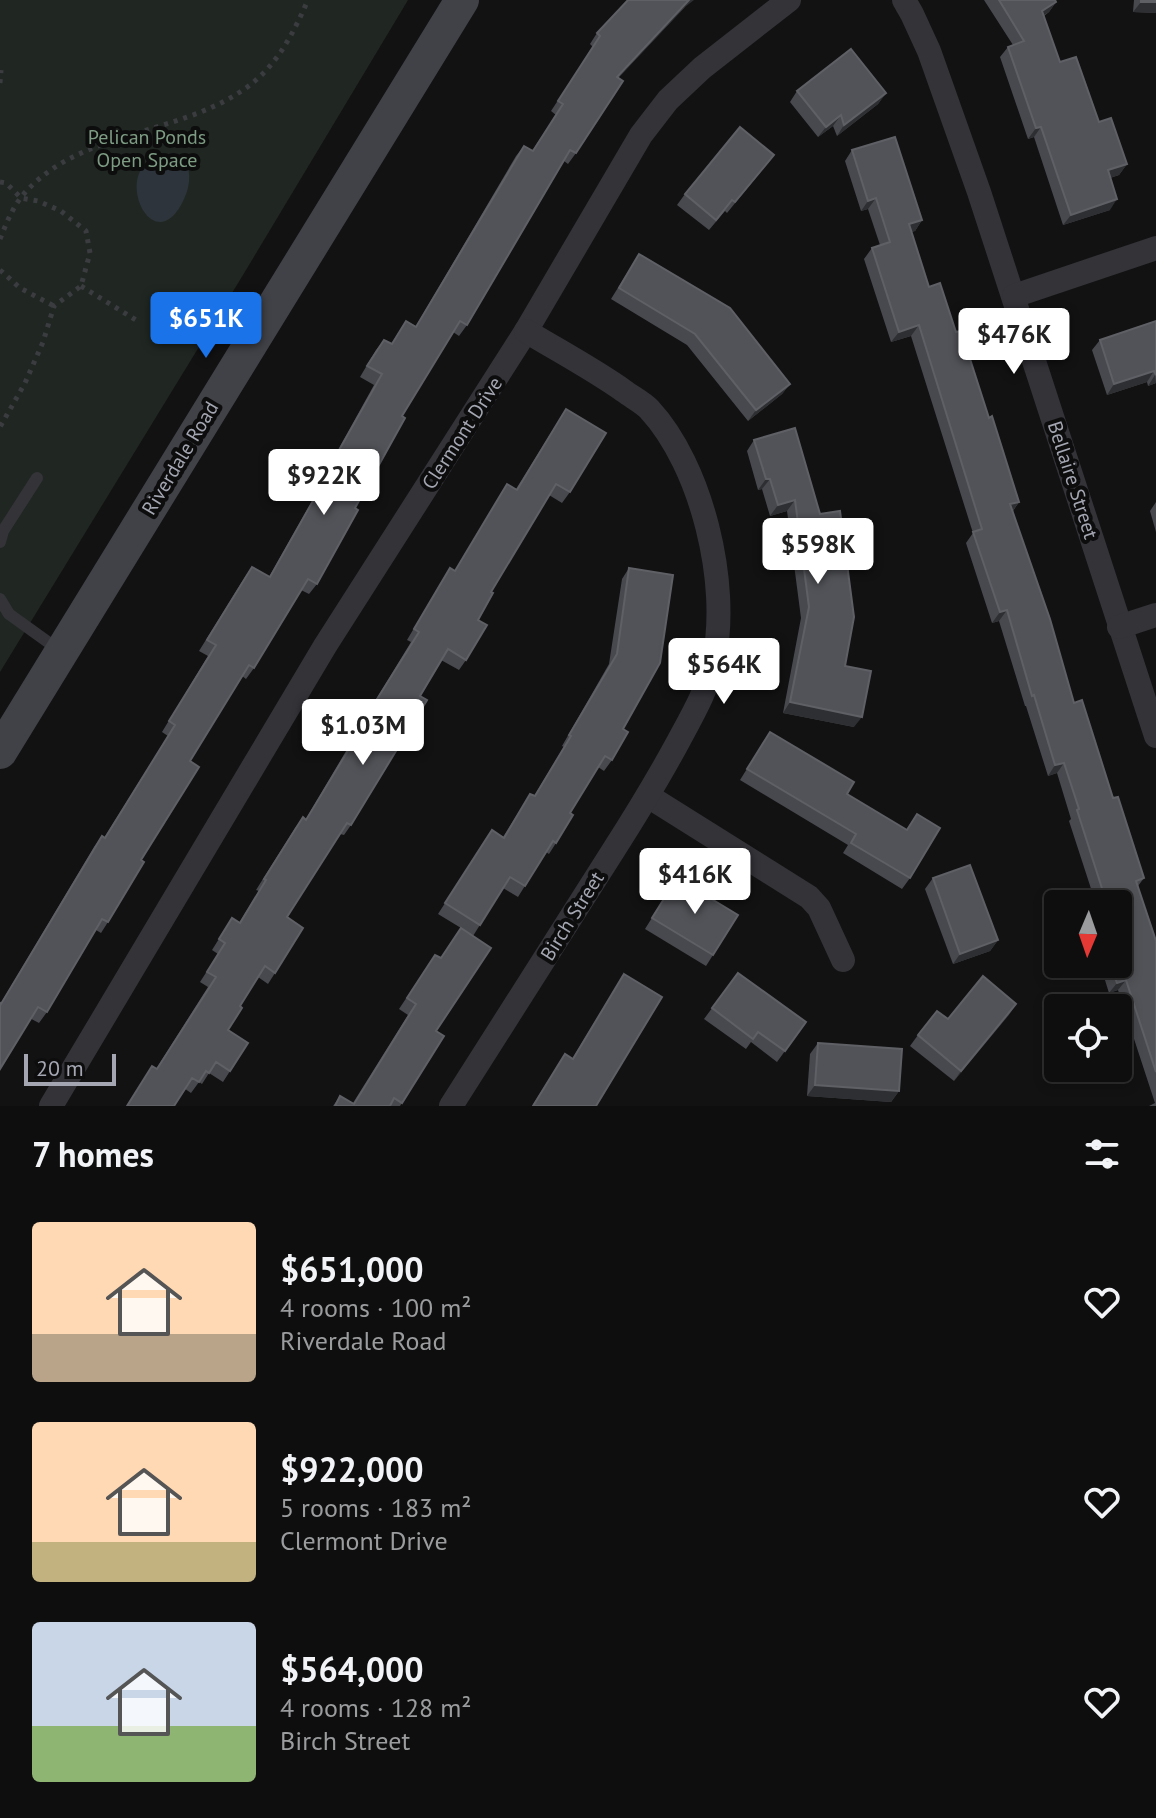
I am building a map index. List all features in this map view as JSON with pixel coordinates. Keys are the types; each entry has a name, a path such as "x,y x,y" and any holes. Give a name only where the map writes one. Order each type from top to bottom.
{"street":[{"name":"Riverdale Road","path":"0,752 462,0"},
{"name":"Clermont Drive","path":"51,1106 325,646 526,331 641,135 668,100 702,68 789,0"},
{"name":"Bellaire Street","path":"904,0 929,51 1014,296 1156,736"},
{"path":"1014,296 1156,248"},
{"name":"Birch Street","path":"451,1106 648,796 700,703 714,661 719,628 716,569 706,521 676,446 648,408 609,380 526,331"},
{"path":"1119,627 1156,615"},
{"path":"648,796 809,897 819,908 843,960"}],"lane":[{"path":"0,542 3,531 37,478"},
{"path":"0,599 9,614 61,652"}],"path":[{"path":"0,239 21,198 36,181 56,166 110,142 188,117 242,91 281,54 308,0"},
{"path":"0,83 1,70"},
{"path":"0,182 6,183 21,198 56,207 86,231 90,253 81,286 54,306 25,383 0,427"},
{"path":"0,270 20,288 54,306"},
{"path":"81,286 136,320"}],"green space":[{"name":"Pelican Ponds Open Space","path":"0,0 408,0 0,672"}],"shaded area":[{"path":"175,153 185,157 189,170 188,188 171,218 160,222 151,219 144,211 137,186 139,174 152,160"}],"building":[{"path":"628,0 689,0 617,77 623,81 576,153 570,150 467,325 460,321 402,416 405,418 317,584 308,579 254,668 249,665 190,761 199,767 141,860 144,862 108,922 102,919 47,1012 38,1007 0,1069 0,1003 102,836 105,838 175,725 169,721 216,645 207,640 252,567 270,577 382,374 367,366 384,340 392,344 406,321 416,327 524,146 533,151 563,104 558,101 600,36 597,33"},
{"path":"999,0 1055,0 1042,11 1060,62 1076,57 1099,122 1111,118 1127,164 1108,170 1117,199 1071,215 1041,127 1036,128 1008,47 1024,41"},
{"path":"851,49 886,93 844,125 841,115 826,127 797,91"},
{"path":"740,127 774,155 716,220 685,194"},
{"path":"895,137 922,220 909,224 929,287 940,283 956,332 961,331 1019,502 1010,504 1050,619 1074,703 1082,700 1113,798 1118,797 1144,878 1136,881 1156,941 1156,1072 1126,980 1117,983 1115,978 1132,978 1132,890 1103,890 1064,763 1055,765 1007,610 1000,612 973,532 982,529 919,325 899,332 872,248 890,242 876,198 868,201 852,150"},
{"path":"639,254 730,308 790,384 756,410 695,334 619,288"},
{"path":"1156,321 1156,375 1154,371 1114,384 1100,340"},
{"path":"566,409 606,433 570,492 556,484 491,592 478,620 487,625 466,660 448,649 420,696 427,700 351,825 347,823 287,917 303,928 275,973 265,966 228,1030 248,1043 230,1071 216,1062 199,1082 192,1078 174,1106 127,1106 152,1066 157,1069 216,977 207,972 225,943 219,939 232,918 240,923 303,817 306,820 419,632 414,629 450,568 455,571 507,484 517,490"},
{"path":"795,428 820,514 840,511 854,617 845,666 871,671 862,717 790,702 809,607 795,500 778,505 754,440"},
{"path":"629,568 673,575 660,663 623,729 628,732 612,760 605,756 570,813 573,815 556,843 553,841 525,886 510,877 480,925 445,903 492,830 504,838 530,794 535,796 617,654"},
{"path":"770,732 854,782 847,794 907,830 917,814 940,828 910,878 851,843 856,834 747,769"},
{"path":"970,865 998,940 960,954 933,878"},
{"path":"677,878 738,915 713,955 652,918"},
{"path":"461,928 491,948 436,1031 444,1036 402,1103 394,1098 390,1106 335,1106 340,1096 354,1104 416,1004 407,998 435,955 441,958"},
{"path":"738,973 806,1022 785,1051 758,1032 753,1039 712,1008"},
{"path":"624,974 662,997 596,1106 533,1106 565,1054 573,1059"},
{"path":"983,976 1016,1004 961,1071 918,1035 937,1011 948,1019"},
{"path":"818,1043 902,1049 899,1091 815,1085"}]}
